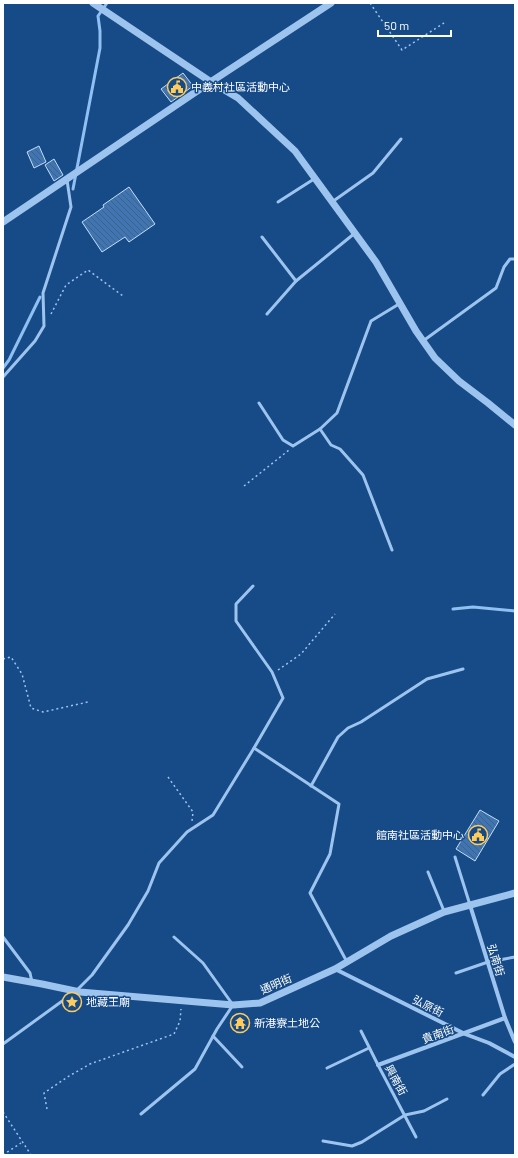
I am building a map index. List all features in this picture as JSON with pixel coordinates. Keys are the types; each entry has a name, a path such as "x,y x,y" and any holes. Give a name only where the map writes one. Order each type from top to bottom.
{"street":[{"path":"3,222 331,3"},
{"path":"96,5 211,82 238,98 295,150 376,262 423,341 435,358 459,381 515,425"},
{"name":"通明街","path":"3,977 76,991 233,1005 260,1003 334,970 391,936 444,912 515,893"},
{"name":"弘南街","path":"470,905 505,1018 515,1042"},
{"name":"弘原街","path":"334,970 465,1034 489,1043 515,1057"},
{"name":"貴南街","path":"378,1065 505,1018"}],"lane":[{"path":"332,202 373,173 401,139"},
{"path":"278,202 314,178"},
{"path":"3,377 35,341 44,326 43,293 71,207 67,179"},
{"path":"267,314 296,281 354,233"},
{"path":"262,237 296,281"},
{"path":"423,341 496,288 504,267 510,259 515,258"},
{"path":"259,403 283,440 293,446 320,429 337,413 371,321 400,303"},
{"path":"320,429 332,445 340,449 363,475 392,550"},
{"path":"3,1044 76,991 92,976 128,925 148,891 159,863 189,830 212,815 283,698 273,674 236,621 236,604 253,586"},
{"path":"311,786 338,737 348,728 361,722 427,679 463,669"},
{"path":"254,748 339,804 330,854 310,893 347,962"},
{"path":"455,857 470,905"},
{"path":"428,872 444,912"},
{"path":"141,1114 195,1069 213,1036 233,1005 203,963 174,936"},
{"path":"3,937 30,973 32,982"},
{"path":"456,973 488,962 515,957"},
{"name":"興南街","path":"361,1031 416,1137"},
{"path":"213,1036 242,1067"},
{"path":"327,1068 369,1048"},
{"path":"483,1095 500,1074 515,1064"},
{"path":"323,1141 352,1146 362,1142 405,1116 424,1111 447,1099"}],"path":[{"path":"370,3 402,50 444,23"},
{"path":"44,326 66,285 88,270 123,296"},
{"path":"244,486 293,446"},
{"path":"273,674 301,654 335,614"},
{"path":"3,659 11,657 22,674 32,708 43,712 88,702"},
{"path":"168,777 193,812 189,830"},
{"path":"47,1109 44,1093 69,1076 90,1064 174,1034 180,1021 181,1000"},
{"path":"3,1112 30,1155"},
{"path":"3,1155 22,1142"}],"building":[{"name":"中義村社區活動中心","path":"183,73 193,86 171,102 161,89"},
{"path":"39,146 46,162 34,168 27,152"},
{"path":"54,159 63,175 54,181 45,165"},
{"path":"129,187 155,224 129,242 125,237 102,252 82,222"},
{"name":"館南社區活動中心","path":"480,810 499,821 475,861 456,849"}],"waterway":[{"path":"73,189 100,48 98,16 107,3"},
{"path":"3,368 9,360 40,297"},
{"path":"453,609 473,607 515,611"}],"place":[{"name":"中義村社區活動中心","path":"177,87"},
{"name":"館南社區活動中心","path":"478,835"},
{"name":"地藏王廟","path":"72,1002"},
{"name":"新港寮土地公","path":"240,1023"}]}
